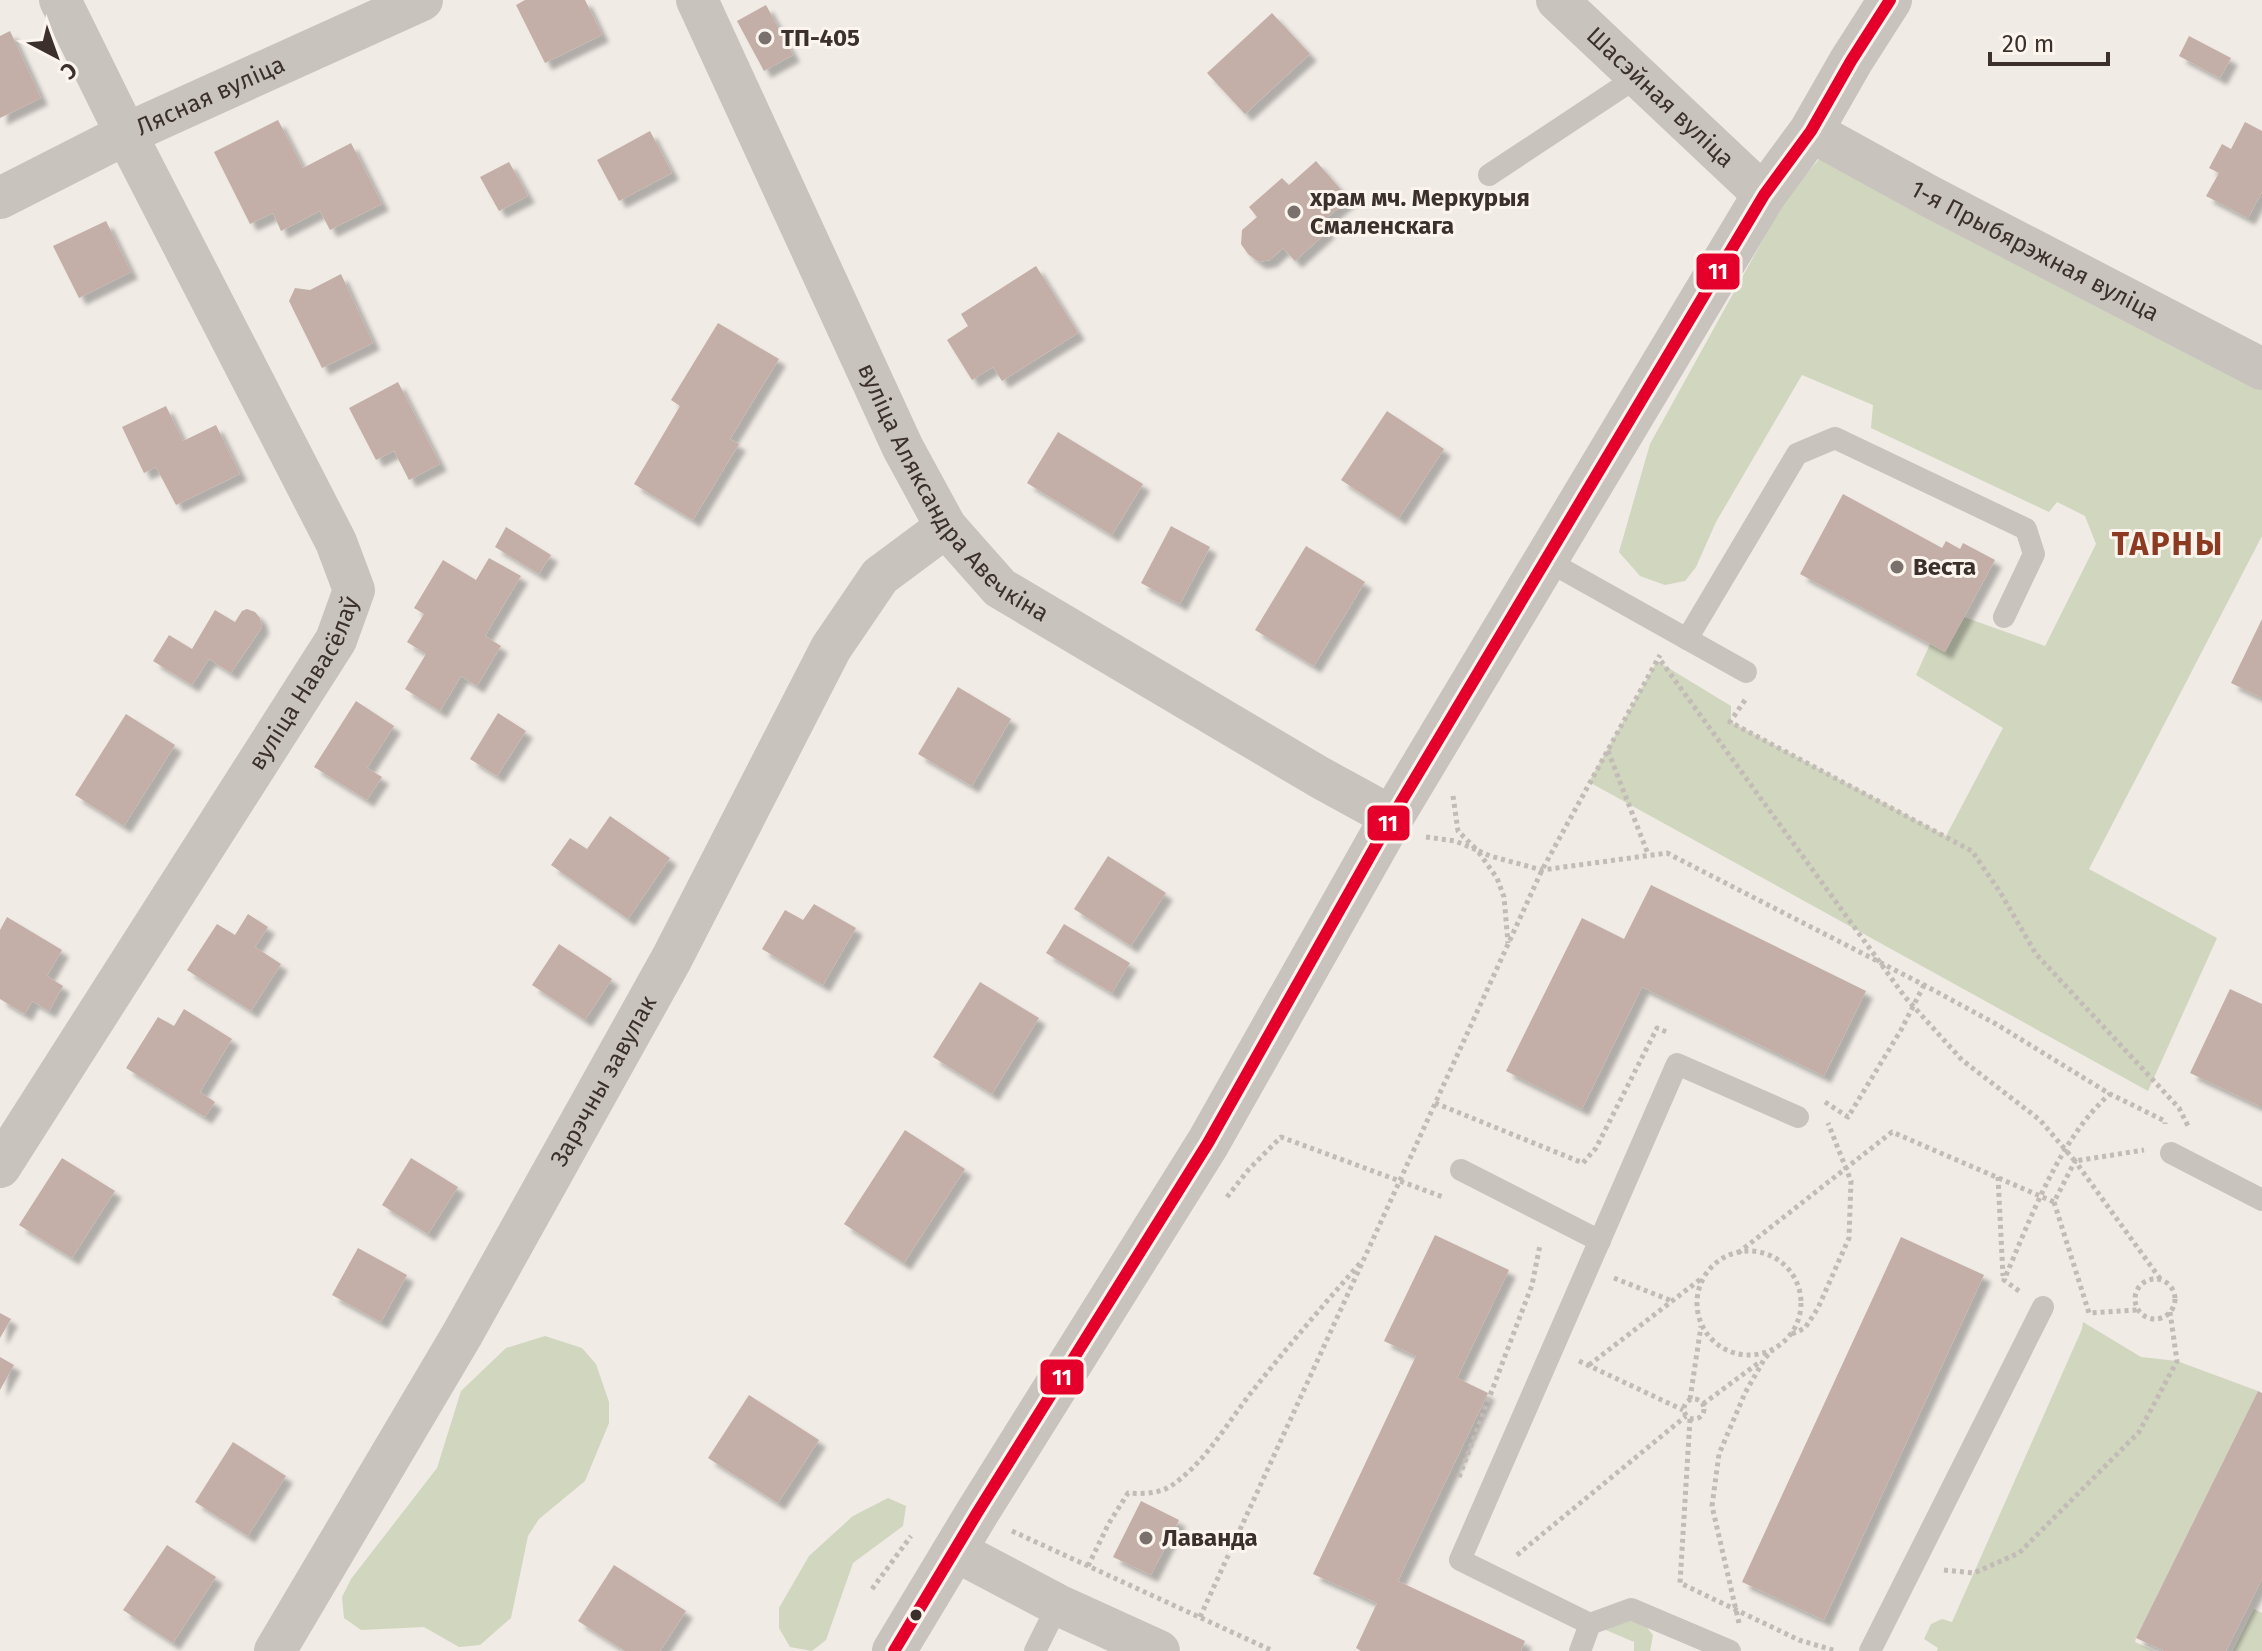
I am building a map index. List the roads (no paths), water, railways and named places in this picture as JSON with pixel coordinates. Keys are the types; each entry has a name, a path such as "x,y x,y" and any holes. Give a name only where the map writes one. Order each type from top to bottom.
{"street":[{"name":"вуліца Навасёлаў","path":"0,1167 336,640 354,590 336,542 60,0"},
{"name":"Лясная вуліца","path":"0,198 126,134 422,0"},
{"name":"вуліца Аляксандра Авечкіна","path":"697,0 903,448 946,527 1000,588 1407,827"},
{"name":"Шасэйная вуліца","path":"1557,0 1764,195"},
{"path":"894,1651 954,1550 1407,827 1546,560 1764,195 1811,131 1890,0"},
{"name":"1-я Прыбярэжная вуліца","path":"1811,131 1929,196 2262,369"},
{"name":"Зарэчны завулак","path":"275,1651 463,1333 664,972 831,648 880,576 946,527"},
{"path":"954,1550 1058,1605 1159,1651"}],"lane":[{"path":"1489,175 1637,77"},
{"path":"1676,642 1797,454 1835,438 2026,529 2034,554 2004,617"},
{"path":"1546,560 1747,683"},
{"path":"1730,1651 1631,1609 1590,1624 1460,1560 1677,1064 1798,1117"},
{"path":"2168,1143 2262,1200"},
{"path":"1461,1170 1600,1241"},
{"path":"1870,1651 2043,1307"},
{"path":"1035,1651 1058,1605"},
{"path":"1580,1651 1590,1624"}],"place":[{"name":"ТП-405","path":"765,38"},
{"name":"храм мч. Меркурыя Смаленскага","path":"1294,212"},
{"name":"Веста","path":"1897,567"},
{"name":"Лаванда","path":"1146,1538"}],"district":[{"name":"ТАРНЫ","path":"2168,544"}]}
